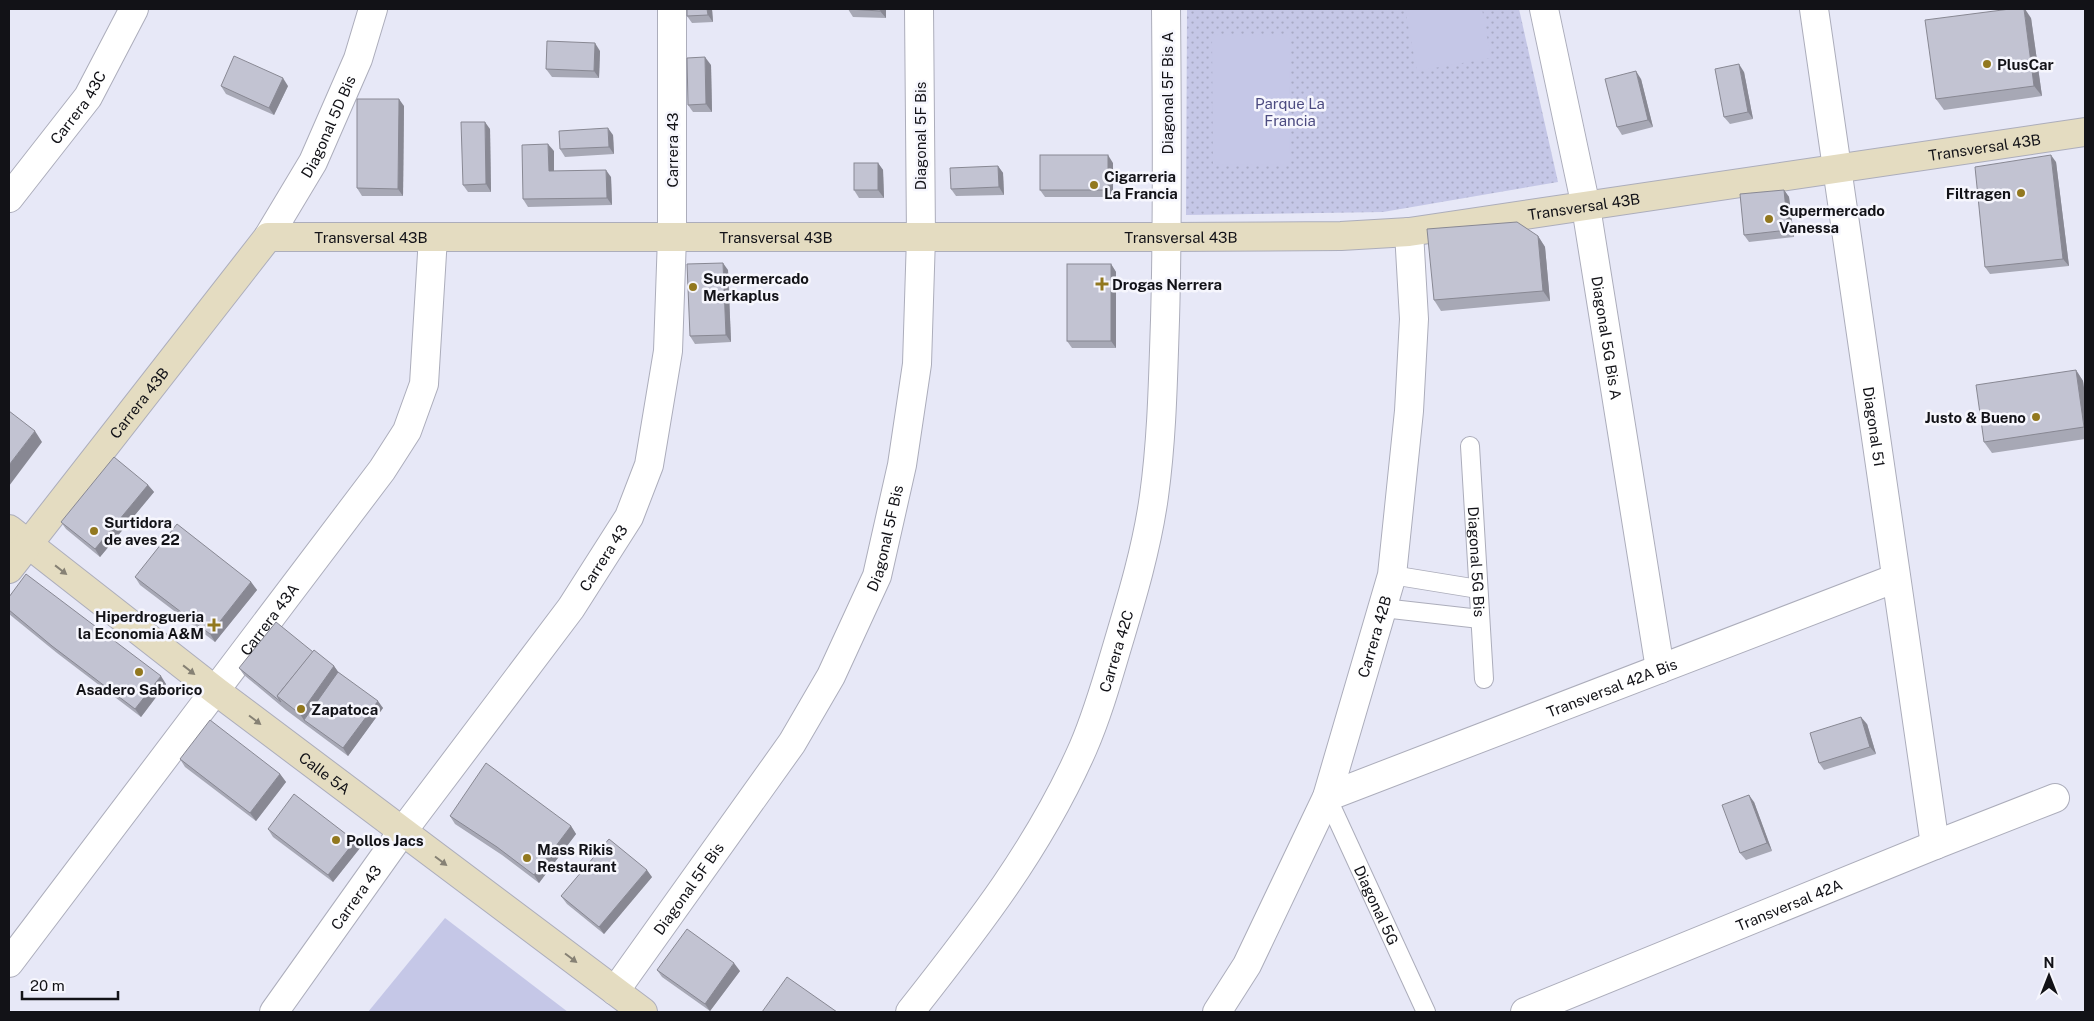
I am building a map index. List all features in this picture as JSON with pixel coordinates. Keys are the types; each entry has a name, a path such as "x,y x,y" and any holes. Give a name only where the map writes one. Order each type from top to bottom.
{"street":[{"name":"Carrera 43C","path":"9,198 88,97 134,9"},
{"name":"Diagonal 5D Bis","path":"268,237 313,162 358,59 373,9"},
{"name":"Carrera 43","path":"274,1012 402,832 571,608 629,517 649,465 667,361 672,237 672,9"},
{"name":"Diagonal 5F Bis","path":"615,992 792,742 831,676 876,576 902,465 917,364 921,237 919,9"},
{"name":"Diagonal 5F Bis A","path":"1166,9 1167,237"},
{"name":"Diagonal 5G Bis A","path":"1544,9 1586,207 1660,669"},
{"name":"Diagonal 51","path":"1814,9 1935,845"},
{"name":"Transversal 43B","path":"268,237 1341,236 1409,232 2085,132"},
{"name":"Carrera 42B","path":"1217,1012 1247,965 1327,797 1392,576 1410,401 1414,319 1409,232"},
{"name":"Carrera 43B","path":"9,569 19,537 268,237"},
{"name":"Carrera 43A","path":"9,963 382,470 406,431 424,384 433,237"},
{"name":"Carrera 42C","path":"910,1012 989,911 1050,815 1083,747 1108,680 1136,585 1154,498 1163,393 1167,237"},
{"name":"Calle 5A","path":"19,537 216,691 642,1012"},
{"name":"Transversal 42A Bis","path":"1327,797 1896,578"},
{"name":"Transversal 42A","path":"1524,1012 2055,798"}],"lane":[{"name":"Diagonal 5G Bis","path":"1470,446 1484,679"},
{"path":"1392,576 1478,589"},
{"path":"1383,608 1480,619"},
{"name":"Diagonal 5G","path":"1327,797 1426,1012"}],"green space":[{"name":"Parque La Francia","path":"1187,9 1519,9 1558,182 1383,212 1186,215"},
{"path":"1405,9 1482,9 1491,58 1417,71"},
{"path":"1289,34 1290,164 1213,165 1212,35"},
{"path":"445,918 568,1012 368,1012"}],"building":[{"path":"687,9 707,9 708,15 687,16"},
{"path":"848,9 881,9 880,11"},
{"name":"PlusCar","path":"2010,9 2024,9 2034,86 1936,99 1925,20"},
{"path":"547,41 595,43 594,71 546,69"},
{"path":"234,56 283,78 269,108 221,86"},
{"path":"705,57 706,104 688,105 687,58"},
{"path":"1739,64 1748,112 1724,117 1715,69"},
{"path":"1636,71 1648,120 1617,127 1605,79"},
{"path":"357,99 399,99 398,189 357,188"},
{"path":"461,122 485,122 486,184 463,185"},
{"path":"608,128 609,147 560,149 559,131"},
{"path":"548,144 549,171 606,170 607,198 523,199 522,145"},
{"path":"1040,155 1108,155 1108,190 1040,190"},
{"path":"2051,155 2063,259 1985,267 1975,167"},
{"path":"854,163 878,163 878,190 854,190"},
{"path":"998,166 999,187 951,189 950,168"},
{"name":"Supermercado Vanessa","path":"1784,190 1788,230 1744,235 1740,194"},
{"path":"1517,222 1538,236 1543,291 1434,300 1427,229"},
{"path":"723,263 726,335 690,336 687,264"},
{"path":"1067,264 1111,264 1111,341 1067,341"},
{"name":"Justo & Bueno","path":"2076,370 2084,427 1984,442 1976,385"},
{"path":"9,411 35,431 9,465"},
{"path":"114,457 148,485 95,549 61,522"},
{"path":"177,524 251,582 210,634 135,577"},
{"path":"26,574 161,676 135,709 52,646 9,610 9,597"},
{"path":"276,622 313,652 277,696 281,702 239,668"},
{"path":"314,650 334,666 300,714 277,696"},
{"path":"338,672 378,701 343,748 304,720"},
{"path":"1861,717 1870,747 1819,763 1810,733"},
{"path":"210,720 280,774 250,813 180,759"},
{"path":"486,763 571,826 534,875 497,847 450,816"},
{"path":"294,794 355,841 328,875 268,829"},
{"path":"1749,795 1767,843 1740,853 1722,805"},
{"path":"609,839 647,870 599,927 561,896"},
{"path":"687,929 734,963 705,1004 657,970"},
{"path":"787,977 837,1012 762,1012"}],"place":[{"name":"PlusCar","path":"1987,64"},
{"name":"Cigarreria La Francia","path":"1094,185"},
{"name":"Filtragen","path":"2021,193"},
{"name":"Supermercado Vanessa","path":"1769,219"},
{"name":"Drogas Nerrera","path":"1102,284"},
{"name":"Supermercado Merkaplus","path":"693,287"},
{"name":"Justo & Bueno","path":"2036,417"},
{"name":"Surtidora de aves 22","path":"94,531"},
{"name":"Hiperdrogueria la Economia A&M","path":"214,625"},
{"name":"Asadero Saborico","path":"139,672"},
{"name":"Zapatoca","path":"301,709"},
{"name":"Pollos Jacs","path":"336,840"},
{"name":"Mass Rikis Restaurant","path":"527,858"}]}
